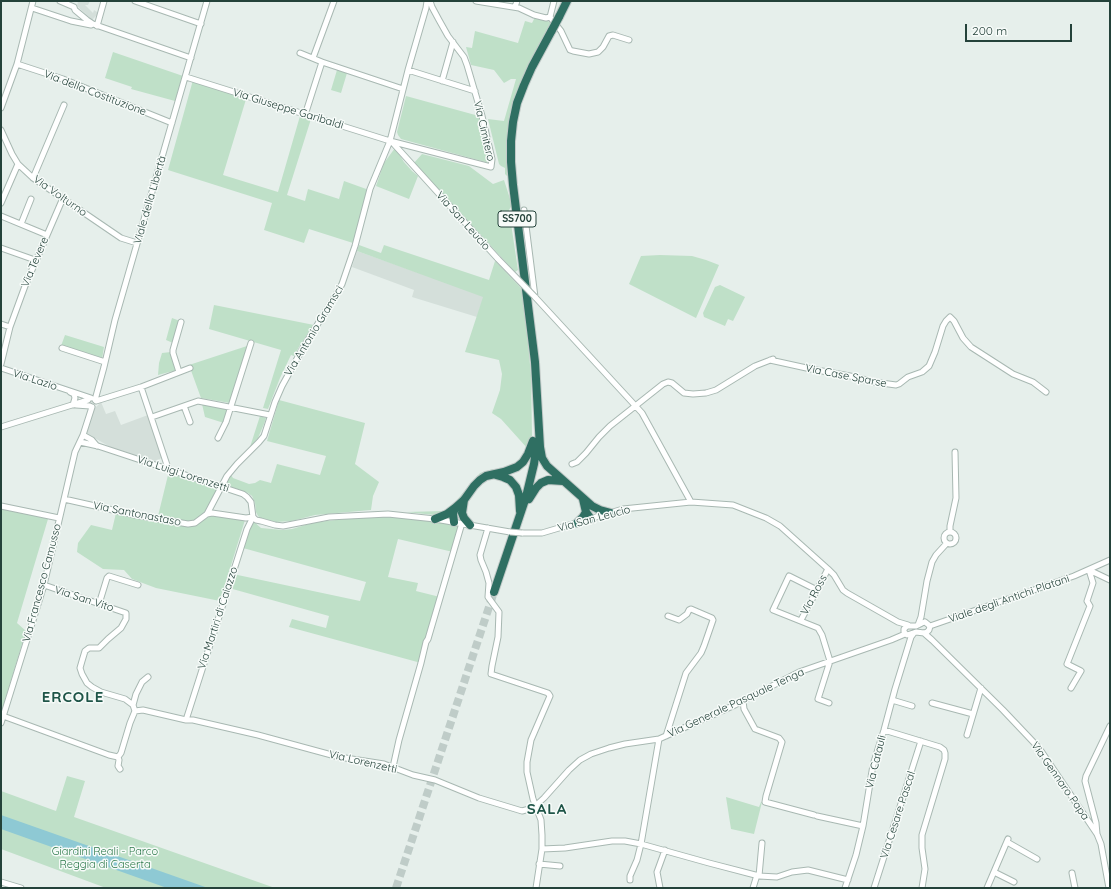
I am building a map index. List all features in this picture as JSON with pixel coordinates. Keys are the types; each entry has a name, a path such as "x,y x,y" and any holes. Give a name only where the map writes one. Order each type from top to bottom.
{"highway":[{"name":"SS700","path":"567,1 532,67 517,103 511,141 511,162 535,362 542,458 547,466 583,499 590,512"},
{"name":"SS700","path":"435,519 458,511 464,500 480,480 486,476 510,471 523,462 532,445 538,415"},
{"name":"SS700","path":"520,520 534,464 538,415"},
{"name":"SS700","path":"494,475 510,480 516,487 519,495 520,520"},
{"name":"SS700","path":"494,592 530,496 541,483 548,480 563,481"},
{"path":"577,523 590,512 600,510 611,513"},
{"path":"458,511 464,518 462,523 454,514 458,511"}],"street":[{"path":"1,108 17,64 33,1"},
{"path":"60,1 74,7 75,10 95,25 191,58"},
{"path":"95,25 104,1"},
{"path":"135,1 201,24"},
{"name":"Viale della Libertà","path":"80,442 90,414 89,407 95,405 93,400 98,389 114,320 207,1"},
{"path":"313,58 334,1"},
{"path":"390,141 427,1"},
{"name":"Via Cimitero","path":"390,141 491,167 492,159 475,91 464,57 439,20 430,1"},
{"path":"476,1 515,8 546,18 550,17"},
{"path":"515,8 517,1"},
{"path":"550,17 554,1"},
{"path":"32,8 70,21 95,25"},
{"path":"550,17 561,31 570,50 573,51 589,54 598,52 604,47 609,36 613,35 629,40"},
{"path":"442,81 453,42"},
{"path":"300,53 322,62 403,89"},
{"path":"305,115 322,62"},
{"name":"Via della Costituzione","path":"17,64 63,79 172,124"},
{"path":"408,70 475,91"},
{"name":"Via Giuseppe Garibaldi","path":"186,77 390,141"},
{"path":"33,178 64,105"},
{"name":"Via Volturno","path":"1,130 18,164 33,178 120,238 137,242"},
{"name":"Via San Leucio","path":"390,141 642,413 691,502"},
{"name":"Via Antonio Gramsci","path":"222,486 237,464 264,436 270,415 294,362 342,284 355,246 370,189 390,141"},
{"path":"386,153 395,146"},
{"path":"1,203 18,164"},
{"name":"Via Tevere","path":"1,364 10,327 25,286 62,198"},
{"path":"21,224 31,199"},
{"path":"524,210 535,297"},
{"path":"1,216 47,235"},
{"path":"1,248 35,260"},
{"name":"Via Case Sparse","path":"770,360 811,370 896,385 908,377 922,372 929,366 934,356 943,326 950,317 954,321 963,338 971,347 1013,374 1033,382 1046,392"},
{"path":"180,372 173,350 181,322"},
{"path":"1,324 10,327"},
{"path":"218,438 226,422 251,343"},
{"path":"62,348 105,362"},
{"path":"572,464 586,453 610,426 663,384 668,382 672,383 684,393 706,393 716,390 755,366 776,359"},
{"name":"Via Lazio","path":"1,368 93,400"},
{"path":"1,427 73,405 110,397 190,368"},
{"path":"141,386 168,468"},
{"path":"98,389 103,395 110,397"},
{"name":"Via Lazio","path":"70,391 74,394 75,398 73,405"},
{"path":"152,417 198,401 270,415"},
{"path":"73,405 89,407"},
{"path":"184,406 190,422"},
{"path":"83,435 92,440 98,446"},
{"path":"80,442 98,446"},
{"name":"Via Francesco Camusso","path":"1,723 44,585 75,452 80,442"},
{"name":"Via Luigi Lorenzetti","path":"98,446 243,494 248,497 251,502 253,517"},
{"path":"950,532 956,498 955,452"},
{"path":"155,465 162,461 164,456"},
{"path":"207,514 222,486"},
{"name":"Via Santonastaso","path":"64,499 134,515 188,524 195,523 207,514"},
{"name":"Via San Leucio","path":"590,512 611,513 623,509 691,502 733,505 766,518 784,529 834,575 843,590 847,593 898,622 913,626 918,625"},
{"path":"1,506 59,518"},
{"path":"207,514 212,513 246,518 253,517"},
{"name":"Via San Leucio","path":"253,517 256,520 283,526 329,517 388,514 435,519 522,533 542,533 577,523"},
{"name":"Via Martiri di Caiazzo","path":"186,720 244,535 253,517"},
{"path":"393,767 399,740 422,663 426,642 462,523"},
{"path":"488,528 480,555 489,583 488,596 499,612 498,637 491,674 542,690 550,696 531,740 527,762 527,772 541,820 542,849 536,888"},
{"path":"947,543 944,537 950,532"},
{"path":"947,543 952,544 956,539 955,534 950,532"},
{"path":"918,625 922,614 927,581 932,562 947,543"},
{"name":"Viale degli Antichi Platani","path":"924,633 927,632 929,628 1074,576 1110,560"},
{"name":"Via Ross","path":"801,620 828,569"},
{"path":"1089,570 1110,580"},
{"path":"1071,688 1081,671 1067,664 1090,606 1087,601 1093,583 1089,570"},
{"path":"99,604 107,578 109,576 138,585"},
{"path":"817,590 789,576 773,610 818,628 822,635 830,661 818,699 829,703"},
{"name":"Via San Vito","path":"44,585 126,613 126,619 121,628 99,648 89,648 86,651 80,668 87,683 92,687 101,692 125,699 133,705"},
{"path":"666,736 686,673 704,646 713,620 712,618 691,609 679,620 668,616"},
{"path":"922,614 924,622 929,628"},
{"name":"Via San Leucio","path":"898,622 905,633"},
{"path":"918,625 924,622"},
{"path":"905,633 908,625"},
{"name":"Via Gennaro Papa","path":"929,628 932,640"},
{"name":"Via Generale Pasquale Tenga","path":"536,804 544,798 580,760 591,754 625,744 659,740 735,705 800,672 891,640 905,633 910,635 918,632 924,633"},
{"name":"Via Catauli","path":"905,633 909,640 908,646"},
{"name":"Via Catauli","path":"845,888 856,855 863,826 873,765 908,646 914,633"},
{"name":"Via Gennaro Papa","path":"924,633 1039,748 1097,834 1101,844 1109,888"},
{"path":"120,769 118,766 118,758 122,753 130,723 135,712 133,702 142,682 148,677"},
{"path":"967,735 980,688"},
{"path":"892,700 912,706"},
{"path":"743,701 744,709 755,729 779,738 782,742 765,802 815,816 863,826"},
{"path":"932,703 973,714"},
{"path":"735,705 744,709"},
{"name":"Via Lorenzetti","path":"135,712 143,710 186,720 193,720 258,735 339,757 384,764 435,780 479,798 522,811 532,808 536,804"},
{"path":"3,716 118,758"},
{"path":"1097,834 1096,823 1085,781 1110,726"},
{"path":"884,730 940,747 945,753 945,759 922,835 925,869 922,888"},
{"path":"630,880 641,844 659,740"},
{"name":"Via Cesare Pascal","path":"874,888 922,741"},
{"path":"988,888 1008,840 1037,859"},
{"path":"542,849 590,845 612,841 626,841 665,850 758,876 777,877 792,872 808,870 848,880"},
{"path":"753,888 758,876 762,844"},
{"path":"660,888 658,872 665,850"},
{"path":"1103,854 1110,852"},
{"path":"539,864 560,866"},
{"path":"994,872 1014,882"},
{"path":"1072,873 1075,888"},
{"path":"1,882 21,888"}],"shaded area":[{"path":"78,1 90,1 88,5 85,5 93,13 94,10 97,12 97,15 92,20 77,6"},
{"path":"357,251 484,296 477,317 412,297 414,290 352,267"},
{"path":"101,402 106,414 115,411 121,425 148,415 162,457 155,461 130,455 112,448 86,433 94,409"}],"green space":[{"path":"535,17 551,23 523,78 509,175 507,176 505,174 505,168 499,164 488,119 504,121 516,79 511,79 504,83 494,70 471,65 466,47 472,48 475,31 518,43 525,21 532,23"},
{"path":"113,52 183,76 175,101 131,89 132,87 105,78"},
{"path":"337,70 347,73 341,93 331,90"},
{"path":"193,80 247,96 223,175 278,192 300,116 311,119 287,195 305,201 308,189 339,199 344,181 369,190 353,243 309,229 304,243 264,230 272,203 168,170"},
{"path":"406,96 479,116 489,156 489,163 401,139 397,132"},
{"path":"395,148 404,162 418,176 409,199 376,186 384,163"},
{"path":"422,154 469,166 493,184 504,180 512,205 509,210 518,270 515,272 414,163"},
{"path":"359,245 381,253 384,245 489,280 495,261 523,290 531,375 532,436 528,449 501,419 492,413 500,390 502,374 499,360 465,352 483,297 357,251"},
{"path":"641,256 692,256 719,265 696,318 629,284"},
{"path":"720,285 745,297 733,321 728,319 725,326 704,317 703,313 715,287"},
{"path":"214,305 314,325 294,356 291,355 268,409 263,408 281,350 209,329"},
{"path":"172,318 180,321 173,343 166,340"},
{"path":"65,335 104,347 102,359 61,346"},
{"path":"247,346 230,403 201,398 189,365"},
{"path":"171,352 177,370 158,375 162,353"},
{"path":"279,400 365,423 355,464 379,482 373,496 371,510 315,515 292,521 276,522 258,516 252,496 229,486 227,481 231,475 233,478 249,484 260,480 271,483 277,464 320,475 326,456 267,441"},
{"path":"202,404 228,409 224,423 205,417"},
{"path":"260,416 266,418 258,438 250,447"},
{"path":"528,449 521,462 508,469 492,471 481,475 475,480 452,509 435,515 406,512 444,511 456,501 480,473 493,469 503,469 514,465 521,461"},
{"path":"169,471 219,488 204,513 193,521 188,522 158,516"},
{"path":"1,508 48,519 17,623 26,631 1,713"},
{"path":"116,513 195,525 210,516 224,516 245,520 220,601 156,588 132,579 124,570 103,569 77,552 78,543 91,525 112,530"},
{"path":"365,517 403,517 460,526 453,552 398,539 388,577 418,583 416,591 440,597 421,663 289,627 292,619 326,628 329,616 229,588 233,574 360,601 366,582 243,548 253,521 261,528 282,530 292,529 312,523"},
{"name":"Giardini Reali - Parco Reggia di Caserta","path":"67,776 85,781 74,817 275,888 106,888 1,849 1,791 56,811"},
{"path":"726,797 759,807 762,802 754,834 731,829"}],"water":[{"path":"1,815 208,888 167,888 1,829"}],"tunnel":[{"path":"396,888 494,592"}],"district":[{"name":"ERCOLE","path":"73,697"},
{"name":"SALA","path":"547,809"}]}
